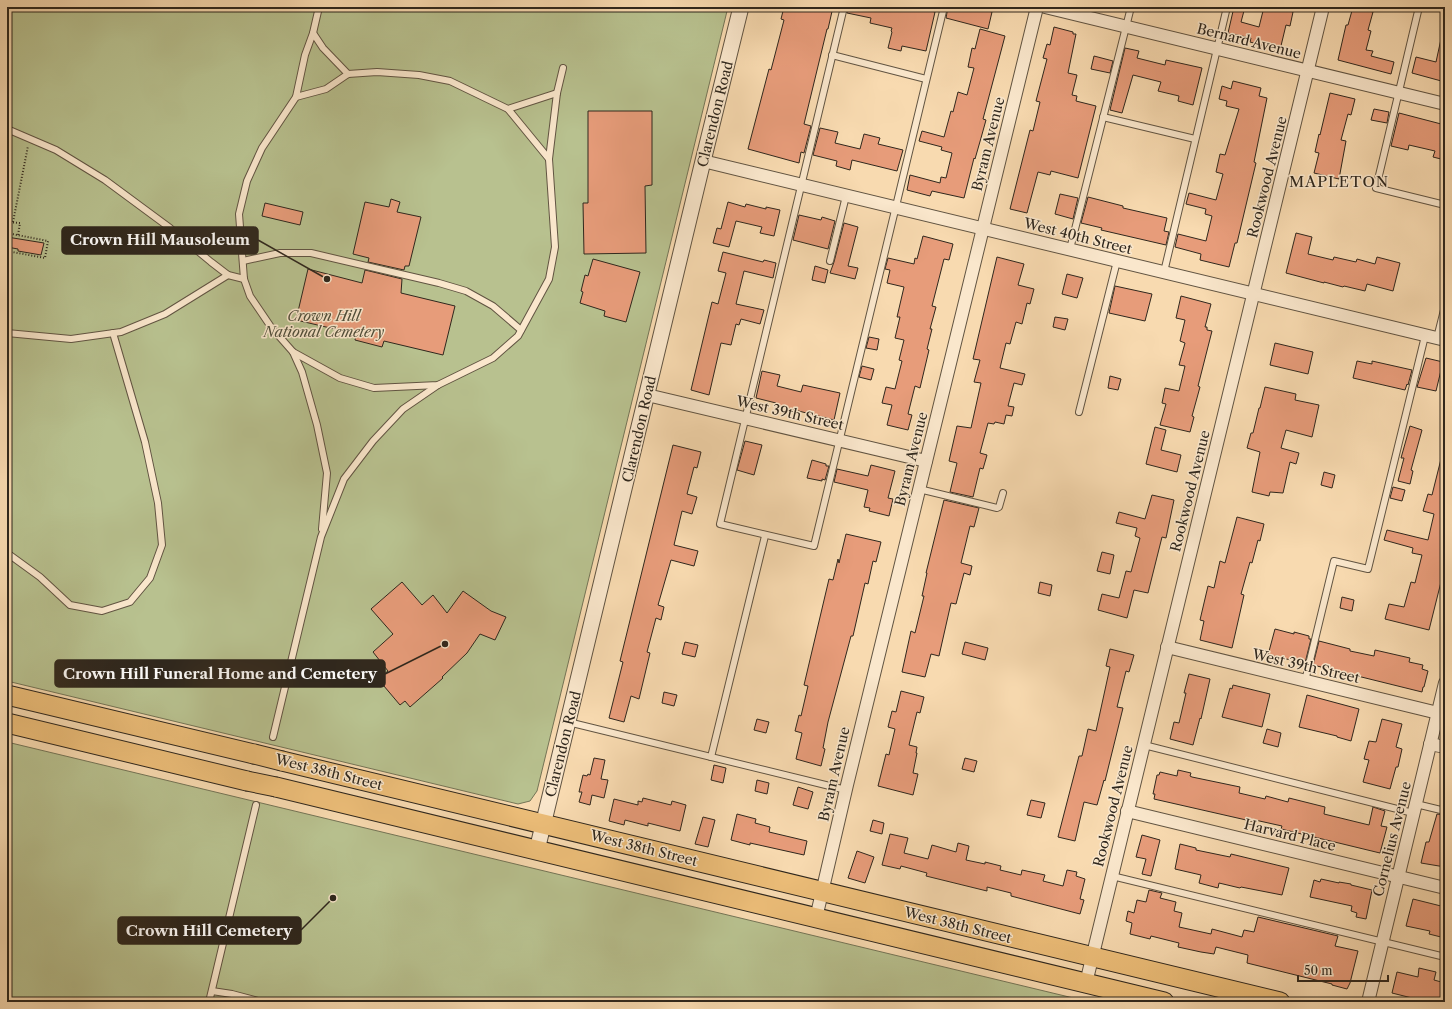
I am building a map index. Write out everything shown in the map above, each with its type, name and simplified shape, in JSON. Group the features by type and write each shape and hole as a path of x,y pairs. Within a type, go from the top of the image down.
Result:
{"main road":[{"name":"West 38th Street","path":"7,695 1280,1002"},
{"name":"West 38th Street","path":"7,723 1164,1002"}],"street":[{"name":"Clarendon Road","path":"537,850 741,7"},
{"name":"Byram Avenue","path":"816,918 1036,7"},
{"name":"Bernard Avenue","path":"1045,7 1445,104"},
{"name":"Rookwood Avenue","path":"1086,983 1323,7"},
{"name":"West 40th Street","path":"703,161 1436,338"},
{"name":"West 39th Street","path":"647,395 926,461"},
{"name":"West 39th Street","path":"1167,647 1438,713"},
{"name":"Cornelius Avenue","path":"1368,1002 1445,683"},
{"path":"1430,744 1445,747"},
{"name":"Harvard Place","path":"1127,811 1445,888"}],"lane":[{"path":"319,7 314,33 305,55 296,97 262,148 248,181 239,214 244,279 250,296 271,327 294,352 340,378 374,388 438,385"},
{"path":"844,7 720,524 765,536 814,546 944,7"},
{"path":"1070,250 1130,7"},
{"path":"1164,272 1227,7"},
{"path":"1419,7 1376,188 1445,205"},
{"path":"314,33 323,48 348,74"},
{"path":"832,55 926,79"},
{"path":"273,737 321,537 344,479 374,441 403,409 438,385 493,358 518,336 549,279 555,247 549,158 557,94 563,68"},
{"path":"296,97 326,89 348,74 376,72 419,75 450,81 508,109 549,158"},
{"path":"508,109 557,94"},
{"path":"1103,117 1195,140"},
{"path":"7,129 56,150 104,180 170,228 228,275 244,279"},
{"path":"830,261 846,196"},
{"path":"243,261 280,253 311,253 439,283 466,291 493,306 521,330"},
{"path":"1079,412 1117,261"},
{"path":"7,333 71,339 122,332 165,314 228,275"},
{"path":"1305,681 1334,561 1368,569 1445,306"},
{"path":"7,553 40,577 70,605 102,611 130,602 150,578 162,545 158,503 145,442 112,333"},
{"path":"294,352 302,372 317,425 327,473 321,537"},
{"path":"919,489 997,508 999,507 1003,493"},
{"path":"711,757 765,536"},
{"path":"568,722 846,790"},
{"path":"1144,745 1414,808 1445,811"},
{"path":"209,1002 256,805"},
{"path":"1112,876 1445,957"},
{"path":"212,991 232,994 262,1002"}],"path":[{"path":"13,222 29,139"},
{"path":"7,222 20,223 18,235"},
{"path":"7,233 48,241 45,258 8,251 7,258"}],"green space":[{"name":"Crown Hill National Cemetery","path":"7,7 728,7 537,791 530,801 518,804 7,681"},
{"path":"7,742 1090,1002 7,1002"}],"building":[{"path":"784,7 833,7 804,124 811,126 804,153 801,152 799,163 748,149 769,69 771,70 784,20 781,19"},
{"path":"848,7 917,7 935,12 926,51 902,46 901,51 888,48 892,28 870,23 871,18 847,13"},
{"path":"948,7 972,7 992,12 988,29 946,18"},
{"path":"1234,7 1245,7 1241,22 1259,27 1264,7 1275,7 1293,12 1290,26 1286,25 1280,50 1250,42 1251,38 1228,33"},
{"path":"1353,7 1373,12 1368,30 1371,31 1366,50 1373,51 1371,56 1394,62 1391,74 1338,60 1346,25 1348,25"},
{"path":"1054,27 1076,34 1068,73 1077,75 1072,95 1077,96 1076,101 1096,106 1078,178 1051,171 1050,175 1038,172 1027,213 1010,209 1030,130 1033,131 1040,102 1036,101 1047,59 1043,58 1047,44 1050,45"},
{"path":"980,29 1005,36 983,119 986,120 975,159 974,158 964,198 932,191 930,196 907,190 910,175 940,183 941,177 946,178 952,153 941,150 942,147 919,141 922,131 944,137 958,92 967,95 974,68 968,67 972,48 975,49"},
{"path":"1441,39 1445,40 1445,82 1412,73 1416,57 1436,62"},
{"path":"1125,48 1139,51 1137,58 1165,65 1166,60 1202,68 1193,105 1178,101 1179,96 1158,91 1161,82 1133,75 1122,113 1110,110"},
{"path":"1094,56 1113,61 1110,73 1091,69"},
{"path":"1233,81 1261,88 1259,96 1267,98 1254,162 1256,163 1237,243 1235,243 1229,267 1200,260 1201,254 1175,247 1178,234 1206,241 1212,216 1205,214 1206,209 1186,204 1189,193 1216,200 1223,174 1216,172 1220,154 1225,155 1239,109 1226,106 1227,101 1219,99 1222,86 1231,89"},
{"path":"1330,93 1355,99 1351,115 1348,114 1341,140 1346,141 1339,179 1314,173 1319,153 1315,152"},
{"path":"1374,109 1389,112 1387,123 1371,120"},
{"path":"588,111 652,111 652,185 645,186 646,253 584,254 583,203 588,203"},
{"path":"1399,113 1445,125 1445,160 1433,157 1435,151 1409,145 1408,150 1391,146"},
{"path":"820,128 838,132 835,143 860,149 864,134 880,138 878,144 903,150 897,171 852,160 850,170 836,166 837,161 813,155"},
{"path":"1060,194 1078,198 1073,219 1055,214"},
{"path":"1088,197 1123,206 1123,208 1167,218 1164,231 1169,232 1166,245 1101,230 1102,228 1081,223"},
{"path":"391,199 400,202 397,212 421,217 409,266 405,266 404,270 368,262 369,258 353,254 365,202 389,207"},
{"path":"728,202 745,207 746,204 766,209 766,207 780,210 774,236 760,233 762,227 736,221 729,247 713,243 717,228 721,229"},
{"path":"265,203 303,212 300,225 262,216"},
{"path":"799,215 821,220 822,217 835,221 828,249 793,240"},
{"path":"844,223 858,227 848,266 858,268 855,279 830,273"},
{"path":"1296,233 1312,237 1308,254 1333,260 1334,257 1356,262 1357,259 1375,264 1377,257 1400,263 1393,291 1367,284 1365,291 1324,283 1286,273"},
{"path":"923,236 953,244 949,260 944,259 932,306 936,307 930,329 932,329 927,349 929,350 920,388 915,386 908,414 912,415 908,430 887,425 892,405 882,403 886,387 895,389 902,361 899,360 904,340 895,338 900,317 897,317 904,287 887,283 890,270 885,269 888,258 914,264 915,258 917,259"},
{"path":"7,237 44,243 41,255 18,251 18,249 7,247"},
{"path":"723,252 763,262 764,260 776,263 773,278 744,271 736,304 764,310 760,324 741,319 739,325 736,324 731,345 721,343 709,395 691,390 712,302 718,304 726,273 718,271"},
{"path":"997,257 1024,264 1018,285 1034,289 1030,304 1027,303 1022,324 1016,322 1010,344 1006,343 1000,368 1025,374 1022,385 1014,383 1008,406 1014,407 1012,416 1006,415 1004,424 995,422 994,424 988,423 980,453 987,455 983,469 980,468 973,497 950,492 957,463 949,461 957,426 971,428 981,383 974,382 980,360 973,359"},
{"path":"593,259 640,272 626,322 604,316 605,311 580,303 585,275 588,276"},
{"path":"815,266 828,270 825,283 812,280"},
{"path":"308,269 362,283 365,270 402,279 401,293 455,306 443,355 384,341 382,347 355,340 356,334 296,320"},
{"path":"1067,274 1083,278 1077,298 1062,294"},
{"path":"1115,286 1152,294 1145,321 1109,313"},
{"path":"1181,296 1211,304 1205,327 1207,327 1207,330 1212,331 1198,386 1200,387 1192,416 1194,417 1190,432 1160,425 1166,404 1162,403 1165,388 1179,391 1185,366 1179,365 1185,343 1180,341 1185,320 1176,318"},
{"path":"1055,317 1068,319 1065,330 1053,327"},
{"path":"869,337 879,339 877,350 866,348"},
{"path":"1275,343 1313,352 1308,374 1270,365"},
{"path":"1426,358 1443,362 1436,391 1417,387"},
{"path":"1357,361 1372,364 1372,361 1412,370 1408,385 1407,384 1405,390 1353,378"},
{"path":"862,366 874,369 871,380 859,377"},
{"path":"762,371 780,375 777,386 801,392 803,385 840,393 834,420 775,405 776,403 756,398"},
{"path":"1110,376 1121,379 1118,390 1108,388"},
{"path":"1265,387 1296,394 1295,400 1319,405 1312,437 1286,430 1281,448 1299,453 1296,464 1290,462 1283,493 1270,492 1269,496 1252,492 1260,452 1247,448 1251,433 1253,433"},
{"path":"1410,426 1422,430 1411,470 1413,471 1410,484 1398,481 1404,458 1401,458"},
{"path":"1155,427 1166,430 1161,450 1181,455 1177,472 1146,464"},
{"path":"745,441 762,445 754,475 737,470"},
{"path":"673,445 701,452 697,468 694,467 687,494 697,497 692,514 682,511 674,545 698,551 694,566 671,560 658,605 664,607 661,620 656,618 647,652 650,653 639,699 631,696 624,722 609,718 623,662 620,661"},
{"path":"1441,459 1445,459 1445,566 1429,630 1385,619 1389,604 1404,607 1411,582 1415,583 1422,555 1412,553 1413,548 1384,540 1387,530 1428,540 1434,514 1423,511 1428,494 1432,495"},
{"path":"812,460 829,466 825,480 822,479 822,481 807,478"},
{"path":"871,465 895,471 888,498 893,499 889,516 869,511 870,508 864,507 868,490 834,482 837,469 868,476"},
{"path":"1324,472 1335,475 1332,488 1321,485"},
{"path":"1393,487 1405,490 1402,501 1390,498"},
{"path":"1152,495 1174,500 1166,538 1162,537 1148,593 1134,590 1127,618 1098,610 1102,594 1119,598 1126,571 1131,572 1140,538 1135,536 1137,528 1116,523 1119,512 1145,519"},
{"path":"944,500 979,508 974,527 970,526 961,563 972,566 970,575 964,573 956,604 951,603 939,656 931,654 925,677 902,672 911,631 915,633 924,596 922,596 926,573"},
{"path":"1237,517 1264,524 1260,541 1258,540 1252,563 1250,562 1241,594 1244,595 1232,648 1200,640 1204,621 1200,620 1208,586 1214,588 1220,561 1225,563"},
{"path":"846,534 881,542 876,562 873,561 868,584 865,583 853,636 851,636 828,722 823,748 825,749 821,766 796,759 802,733 795,731 799,715 801,716 808,686 804,685 829,579 833,580"},
{"path":"1102,552 1114,555 1110,574 1097,571"},
{"path":"402,582 422,605 433,595 447,613 463,591 491,611 506,617 495,640 480,634 467,653 442,677 443,678 410,707 405,701 400,705 378,679 388,671 373,652 393,634 371,609"},
{"path":"1040,582 1052,585 1050,596 1038,593"},
{"path":"1342,597 1354,600 1352,611 1340,608"},
{"path":"1275,629 1309,636 1309,639 1311,639 1305,663 1268,655"},
{"path":"1319,641 1350,649 1350,651 1374,656 1375,650 1410,658 1409,662 1423,665 1422,669 1428,671 1422,692 1313,665"},
{"path":"685,642 698,645 695,657 682,654"},
{"path":"965,642 988,648 985,660 962,654"},
{"path":"1110,649 1134,655 1129,672 1126,671 1117,707 1123,708 1105,781 1104,780 1097,805 1084,802 1075,841 1058,837 1079,756 1082,756 1088,729 1096,731 1110,667 1106,666"},
{"path":"1189,674 1210,679 1201,719 1200,718 1193,745 1170,739 1174,722 1179,723"},
{"path":"1233,685 1270,694 1262,727 1222,717 1230,688 1232,689"},
{"path":"901,691 924,697 920,713 917,712 909,745 917,747 913,773 918,774 913,795 878,786 886,754 889,755 895,729 888,727 892,711 896,712"},
{"path":"664,692 677,695 674,706 662,703"},
{"path":"1307,695 1359,709 1351,741 1299,727"},
{"path":"757,719 769,722 766,733 754,730"},
{"path":"1382,719 1402,724 1396,747 1402,749 1398,767 1396,767 1390,789 1363,782 1369,760 1364,759 1369,741 1376,742"},
{"path":"1267,729 1281,733 1278,747 1263,743"},
{"path":"594,758 605,760 601,779 608,780 604,798 592,795 590,805 579,802 582,792 579,792 583,775 590,775"},
{"path":"965,758 977,761 974,772 962,769"},
{"path":"714,765 726,768 723,783 711,780"},
{"path":"1178,770 1191,773 1190,776 1192,777 1240,787 1239,793 1265,799 1266,796 1288,802 1289,798 1325,807 1324,814 1369,825 1373,807 1385,811 1381,826 1387,827 1380,853 1281,829 1282,826 1255,820 1255,822 1154,799 1155,794 1153,794 1157,775 1159,775 1160,772 1177,776"},
{"path":"757,780 769,783 767,794 755,791"},
{"path":"798,787 813,792 808,809 793,805"},
{"path":"643,798 671,805 672,801 686,805 680,831 648,823 648,826 625,820 624,825 609,821 614,799 638,805 638,801 642,802"},
{"path":"1031,800 1045,803 1041,818 1027,815"},
{"path":"737,814 756,819 755,823 770,827 769,832 807,841 804,855 731,840"},
{"path":"1437,814 1445,815 1445,867 1421,863 1426,842 1429,842"},
{"path":"703,817 715,820 708,847 695,844"},
{"path":"873,820 884,823 882,834 870,831"},
{"path":"890,834 908,838 904,853 928,859 932,845 956,852 958,843 969,846 966,860 985,864 985,862 1001,866 1000,870 1021,875 1022,870 1045,875 1043,881 1063,886 1067,870 1077,872 1076,876 1085,879 1080,899 1084,900 1080,914 1011,896 1011,893 987,887 987,891 926,876 927,873 901,866 900,869 882,865"},
{"path":"1142,835 1160,840 1151,876 1142,874 1146,859 1136,857"},
{"path":"1180,844 1196,848 1196,850 1230,857 1231,854 1289,868 1282,895 1219,883 1218,888 1199,883 1201,875 1175,869"},
{"path":"857,851 874,857 865,883 848,878"},
{"path":"1321,879 1351,884 1372,890 1366,919 1356,917 1357,913 1351,911 1352,906 1310,897 1314,880 1320,882"},
{"path":"1149,890 1162,893 1160,898 1176,902 1174,911 1182,913 1179,927 1211,934 1212,929 1242,937 1244,930 1254,932 1258,917 1338,936 1335,946 1358,951 1350,983 1347,989 1247,963 1248,955 1216,947 1214,954 1201,952 1178,947 1179,943 1151,936 1150,939 1130,934 1132,923 1126,921 1128,911 1134,913 1137,900 1146,902"},
{"path":"1413,899 1445,907 1445,938 1429,934 1430,931 1406,926"},
{"path":"1419,968 1436,972 1434,980 1445,983 1445,1002 1430,999 1428,1002 1392,993 1397,972 1418,977"}],"place":[{"name":"Crown Hill Mausoleum","path":"327,279"},
{"name":"Crown Hill Funeral Home and Cemetery","path":"445,644"},
{"name":"Crown Hill Cemetery","path":"333,898"}],"district":[{"name":"MAPLETON","path":"1339,181"}]}
